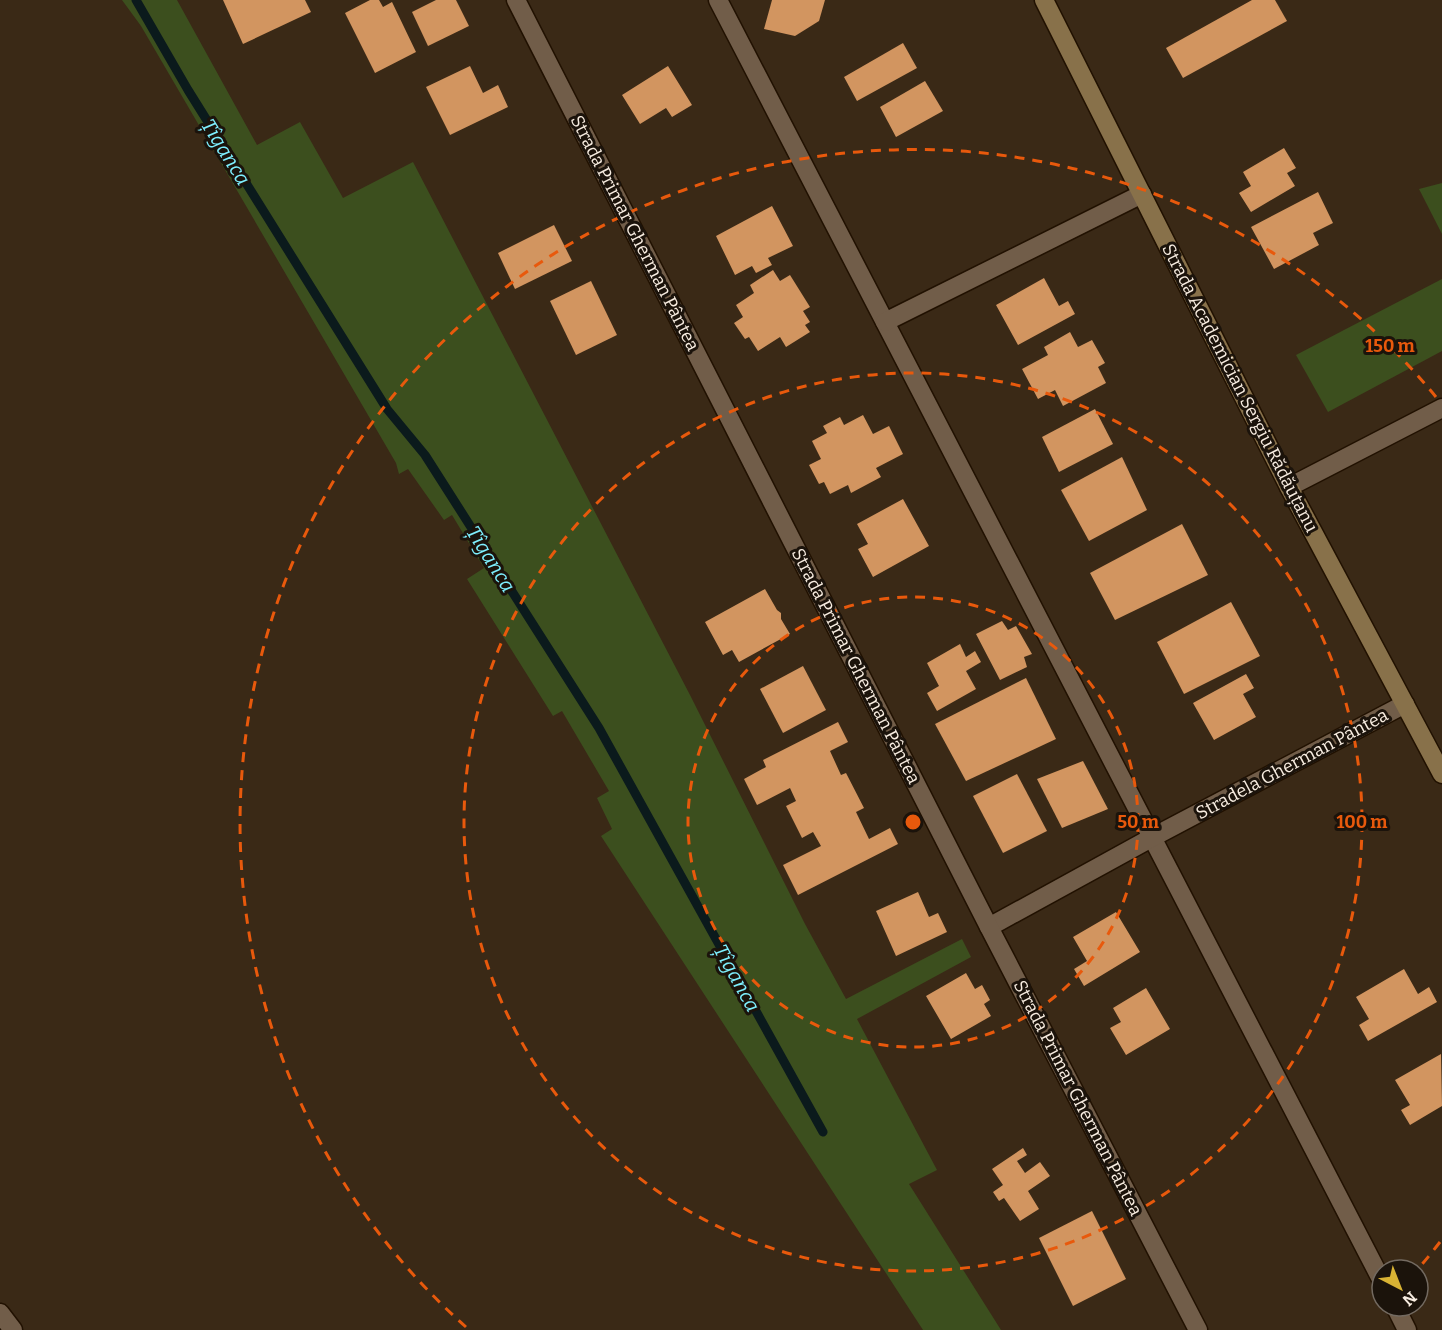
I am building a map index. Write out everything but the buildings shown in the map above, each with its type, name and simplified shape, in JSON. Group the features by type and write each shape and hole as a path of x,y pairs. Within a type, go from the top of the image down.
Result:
{"street":[{"name":"Strada Primar Gherman Pântea","path":"516,0 989,927 1198,1330"},
{"path":"718,0 1370,1258"},
{"name":"Strada Academician Sergiu Rădăuțanu","path":"1044,0 1289,487 1442,774"},
{"path":"885,322 1142,194"},
{"path":"1289,487 1442,408"},
{"name":"Stradela Gherman Pântea","path":"989,927 1153,837 1405,704"},
{"path":"0,1313 13,1330"}],"green space":[{"path":"122,0 177,0 257,145 300,122 343,198 413,162 690,695 805,924 846,999 962,939 971,957 857,1019 937,1170 909,1184 1001,1330 923,1330 601,836 612,829 597,798 609,791 562,711 553,716 467,579 484,568 452,515 444,520 408,469 399,474 396,463 141,26"},
{"path":"1442,183 1442,234 1419,189"},
{"path":"1442,279 1442,351 1328,412 1296,355"}],"waterway":[{"name":"Țîganca","path":"136,0 188,90 387,409 425,455 599,728 823,1132"}]}
